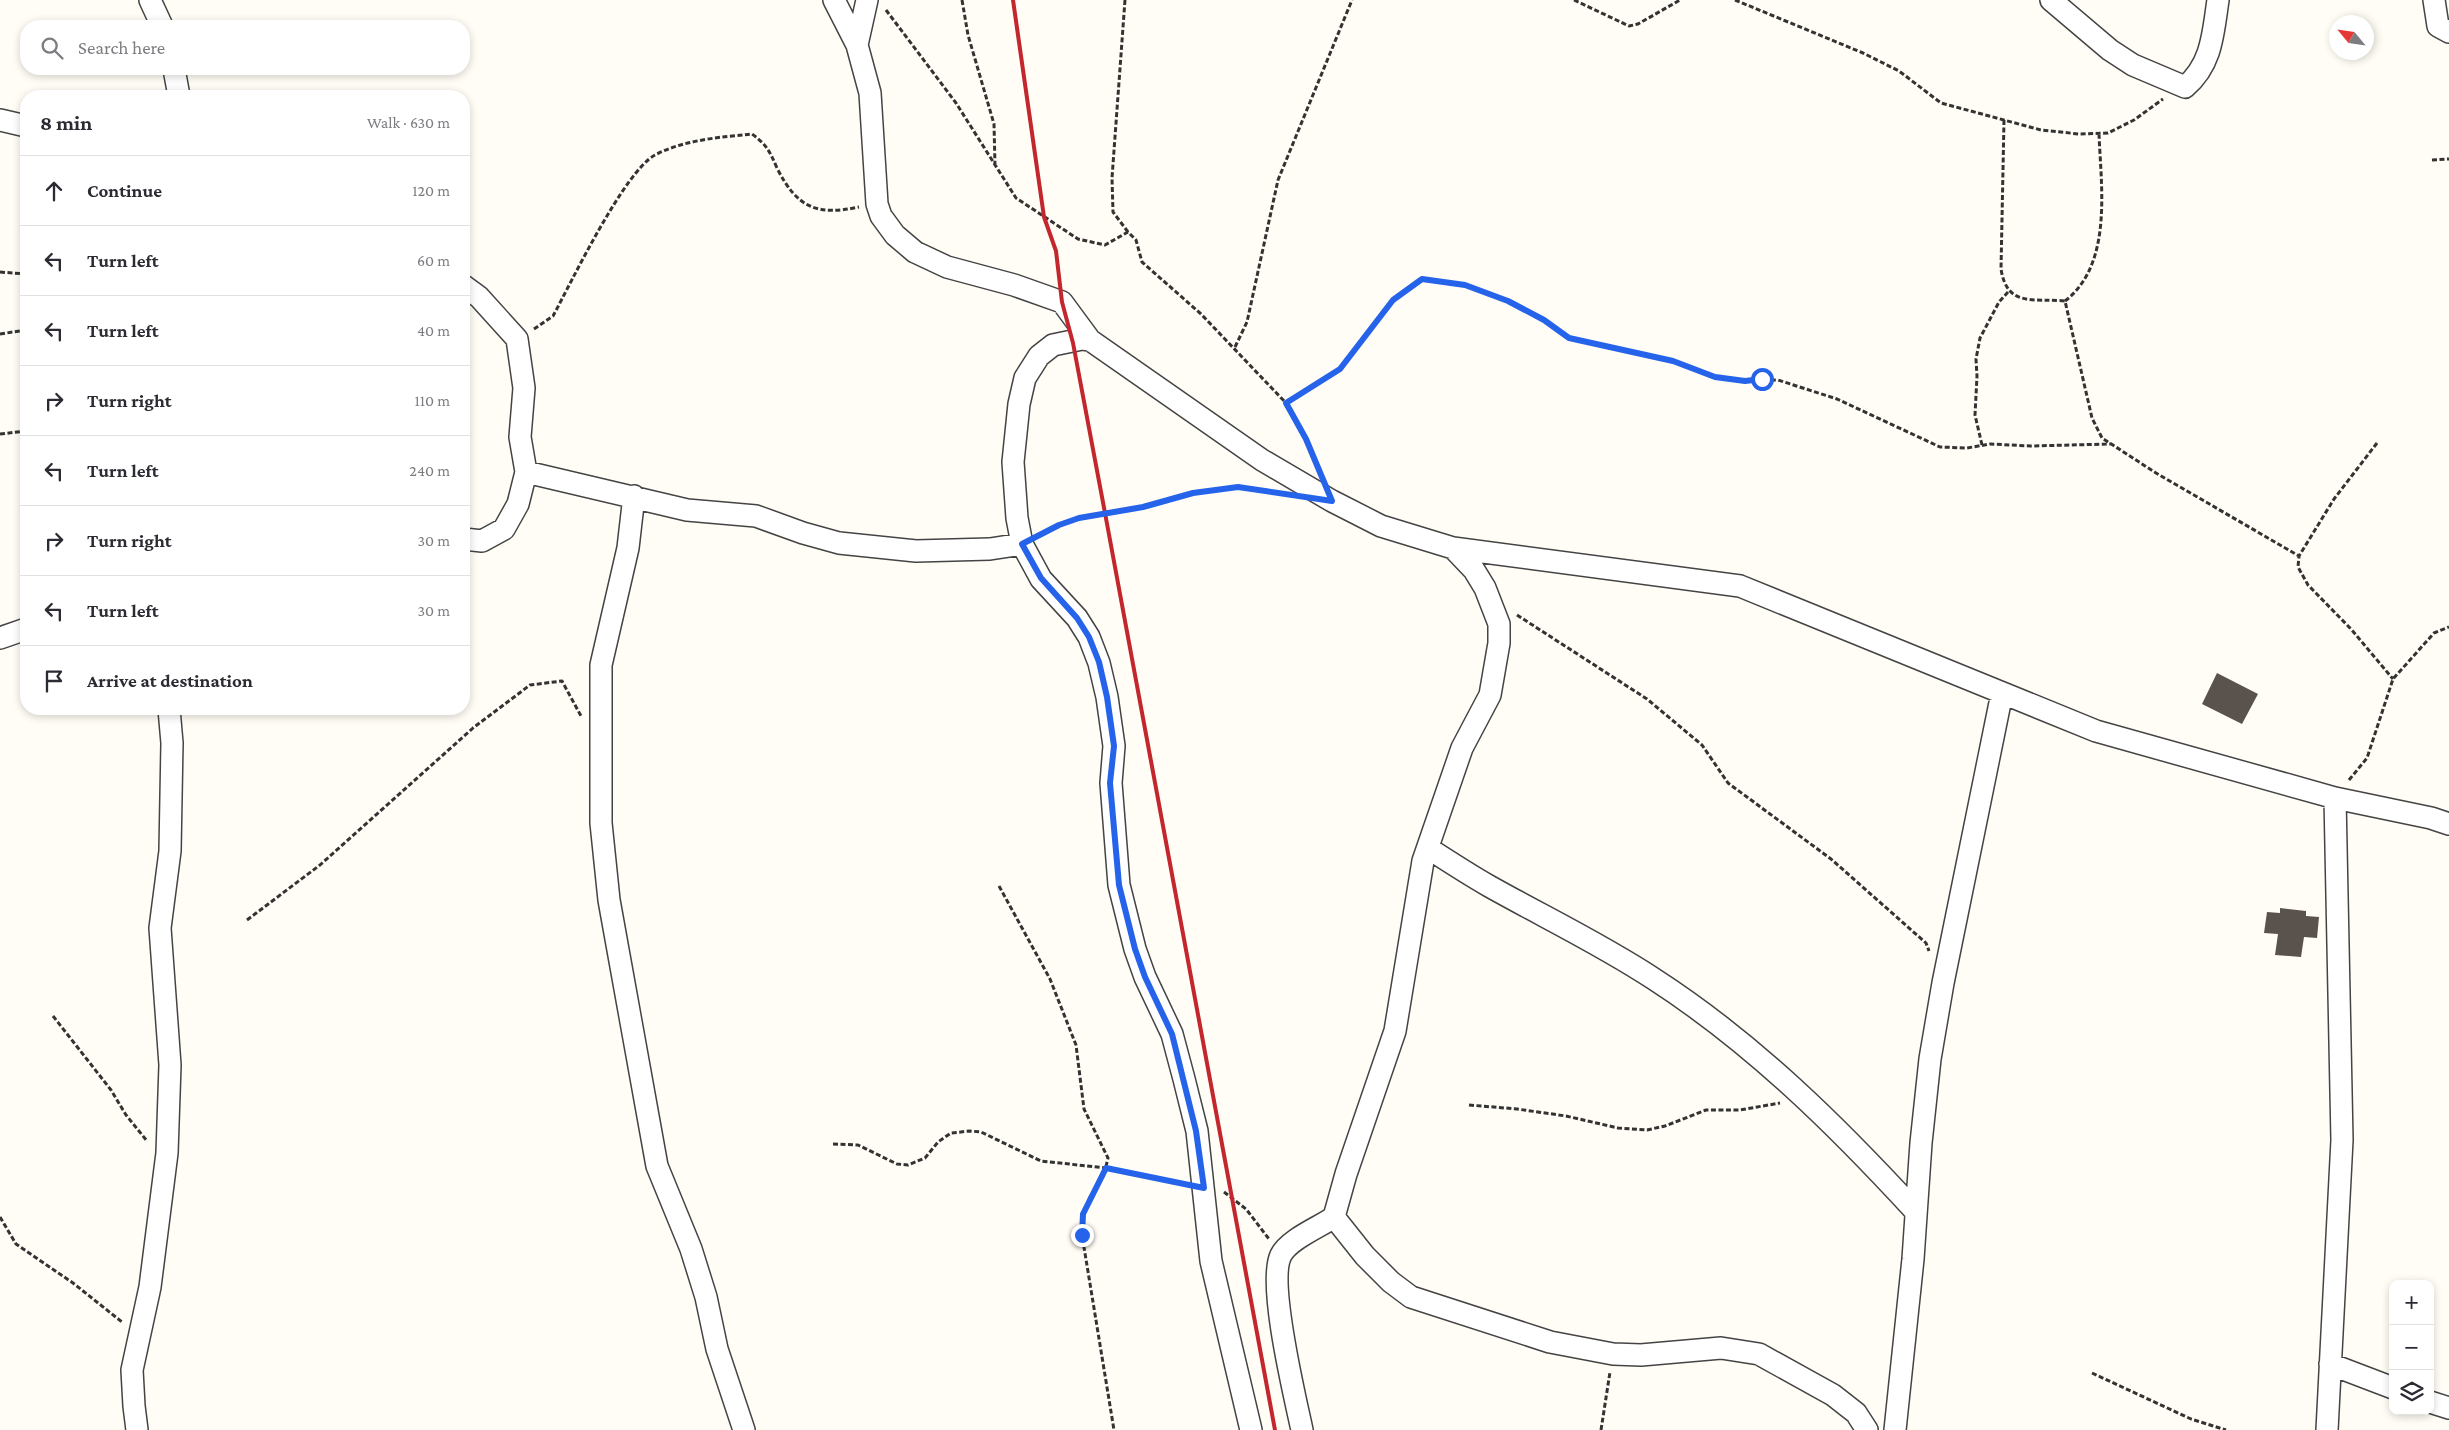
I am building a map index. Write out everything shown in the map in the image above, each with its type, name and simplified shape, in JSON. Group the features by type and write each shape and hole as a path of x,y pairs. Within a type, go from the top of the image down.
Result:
{"street":[{"path":"150,0 159,20"},
{"path":"834,0 857,46 870,93 877,204 881,216 895,235 915,252 947,267 1062,302 1090,340 1262,460 1332,501 1381,526 1453,548 1740,586 2096,731 2335,798 2432,818 2449,824"},
{"path":"2051,0 2110,50 2133,65 2185,88 2198,76 2208,59 2218,0"},
{"path":"2434,0 2438,26 2449,32"},
{"path":"857,46 876,4"},
{"path":"175,75 178,90"},
{"path":"0,120 20,125"},
{"path":"470,290 479,297 517,339 524,388 520,437 526,472 518,504 504,529 482,541 470,540"},
{"path":"1090,340 1082,339 1053,345 1039,356 1025,378 1019,404 1013,462 1022,544 1041,578 1077,618 1089,637 1099,662 1107,697 1114,746 1110,783 1119,885 1135,949 1145,977 1172,1034 1196,1131 1204,1182 1212,1261 1251,1430"},
{"path":"526,472 634,496 686,510 756,516 803,533 839,543 916,551 990,549 1022,544"},
{"path":"634,496 628,548 602,665 601,823 609,900 656,1166 691,1249 706,1297 717,1349 744,1430"},
{"path":"1302,1430 1279,1300 1278,1276 1281,1255 1298,1238 1334,1217 1346,1174 1395,1031 1412,919 1428,848 1462,748 1490,695 1499,643 1499,624 1485,588 1474,570 1453,548"},
{"path":"0,638 20,631"},
{"path":"1895,1430 1924,1115 1943,983 2002,693"},
{"path":"137,1430 132,1370 138,1335 150,1287 166,1154 170,1065 160,928 170,851 172,743 170,715"},
{"path":"2326,1430 2342,1140 2335,798"},
{"path":"1428,848 1489,886 1584,936 1655,979 1730,1032 1806,1099 1916,1212"},
{"path":"1334,1217 1365,1256 1391,1282 1411,1297 1550,1342 1613,1354 1641,1355 1721,1348 1760,1354 1833,1395 1856,1413 1867,1430"},
{"path":"2330,1364 2389,1386"},
{"path":"2434,1403 2449,1408"}],"path":[{"path":"962,0 968,35 994,124 995,166"},
{"path":"1125,0 1112,178 1113,212 1136,240 1142,262 1201,314 1286,403 1306,439 1332,501"},
{"path":"1235,346 1247,322 1278,180 1352,0"},
{"path":"1574,0 1629,26 1638,24 1680,0"},
{"path":"1735,0 1863,53 1899,71 1941,103 2041,130 2079,134 2108,133 2134,120 2163,99 2185,88"},
{"path":"876,4 956,103 1016,198 1078,238 1105,245 1128,232"},
{"path":"2004,120 2000,269 2008,292 2018,298 2065,301 2079,290 2096,252 2100,226 2099,134"},
{"path":"517,339 552,316 620,194 643,164 656,155 682,146 722,137 752,134 765,143 783,181 800,202 818,211 840,212 877,204"},
{"path":"2432,160 2449,159"},
{"path":"0,272 20,274"},
{"path":"1286,403 1340,369 1393,300 1422,279 1465,285 1508,301 1544,320 1569,338 1673,361 1715,377 1745,381 1778,380 1837,399 1940,446 1967,448 1982,445 2111,444"},
{"path":"1982,445 1975,415 1978,376 1976,359 1980,338 1999,302 2008,292"},
{"path":"2065,301 2092,418 2102,438 2156,474 2300,556"},
{"path":"0,334 20,331"},
{"path":"0,434 20,432"},
{"path":"2377,442 2334,499 2300,556 2298,567 2308,585 2351,628 2392,679"},
{"path":"1022,544 1059,525 1079,518 1143,507 1193,493 1238,487 1278,492"},
{"path":"1512,610 1525,622 1647,699 1702,745 1728,783 1831,859 1926,943 1940,982 1943,983"},
{"path":"2335,798 2368,758 2392,679 2434,633 2449,627"},
{"path":"247,920 320,865 473,728 530,685 562,681 583,720"},
{"path":"999,886 1050,979 1076,1044 1084,1110 1108,1158 1106,1168 1083,1214 1082,1235 1114,1430"},
{"path":"53,1016 111,1090 144,1140 166,1154"},
{"path":"1469,1106 1517,1109 1566,1116 1618,1128 1647,1130 1665,1126 1706,1110 1740,1110 1806,1099"},
{"path":"832,1144 858,1145 897,1164 908,1165 925,1158 938,1142 951,1133 970,1130 981,1132 1041,1161 1204,1182 1246,1210 1281,1255"},
{"path":"0,1217 16,1244 73,1283 138,1335"},
{"path":"1601,1430 1613,1354"},
{"path":"2092,1373 2191,1419 2226,1430"}],"building":[{"path":"2217,673 2258,694 2242,724 2202,704"},
{"path":"2280,908 2306,911 2306,916 2319,917 2317,938 2304,937 2301,957 2275,955 2278,934 2264,933 2267,912 2280,913"}],"railway":[{"path":"1013,0 1044,217 1056,251 1062,302 1073,343 1275,1430"}],"route":[{"path":"1082,1235 1083,1214 1106,1168 1165,1178 1204,1188 1203,1176 1196,1131 1172,1034 1145,977 1135,949 1119,885 1110,783 1114,746 1107,697 1099,662 1089,637 1077,618 1041,578 1022,544 1059,525 1079,518 1143,507 1193,493 1238,487 1269,490 1332,501 1306,439 1286,403 1340,369 1393,300 1422,279 1465,285 1508,301 1544,320 1569,338 1673,361 1715,377 1745,381 1762,379"}]}
